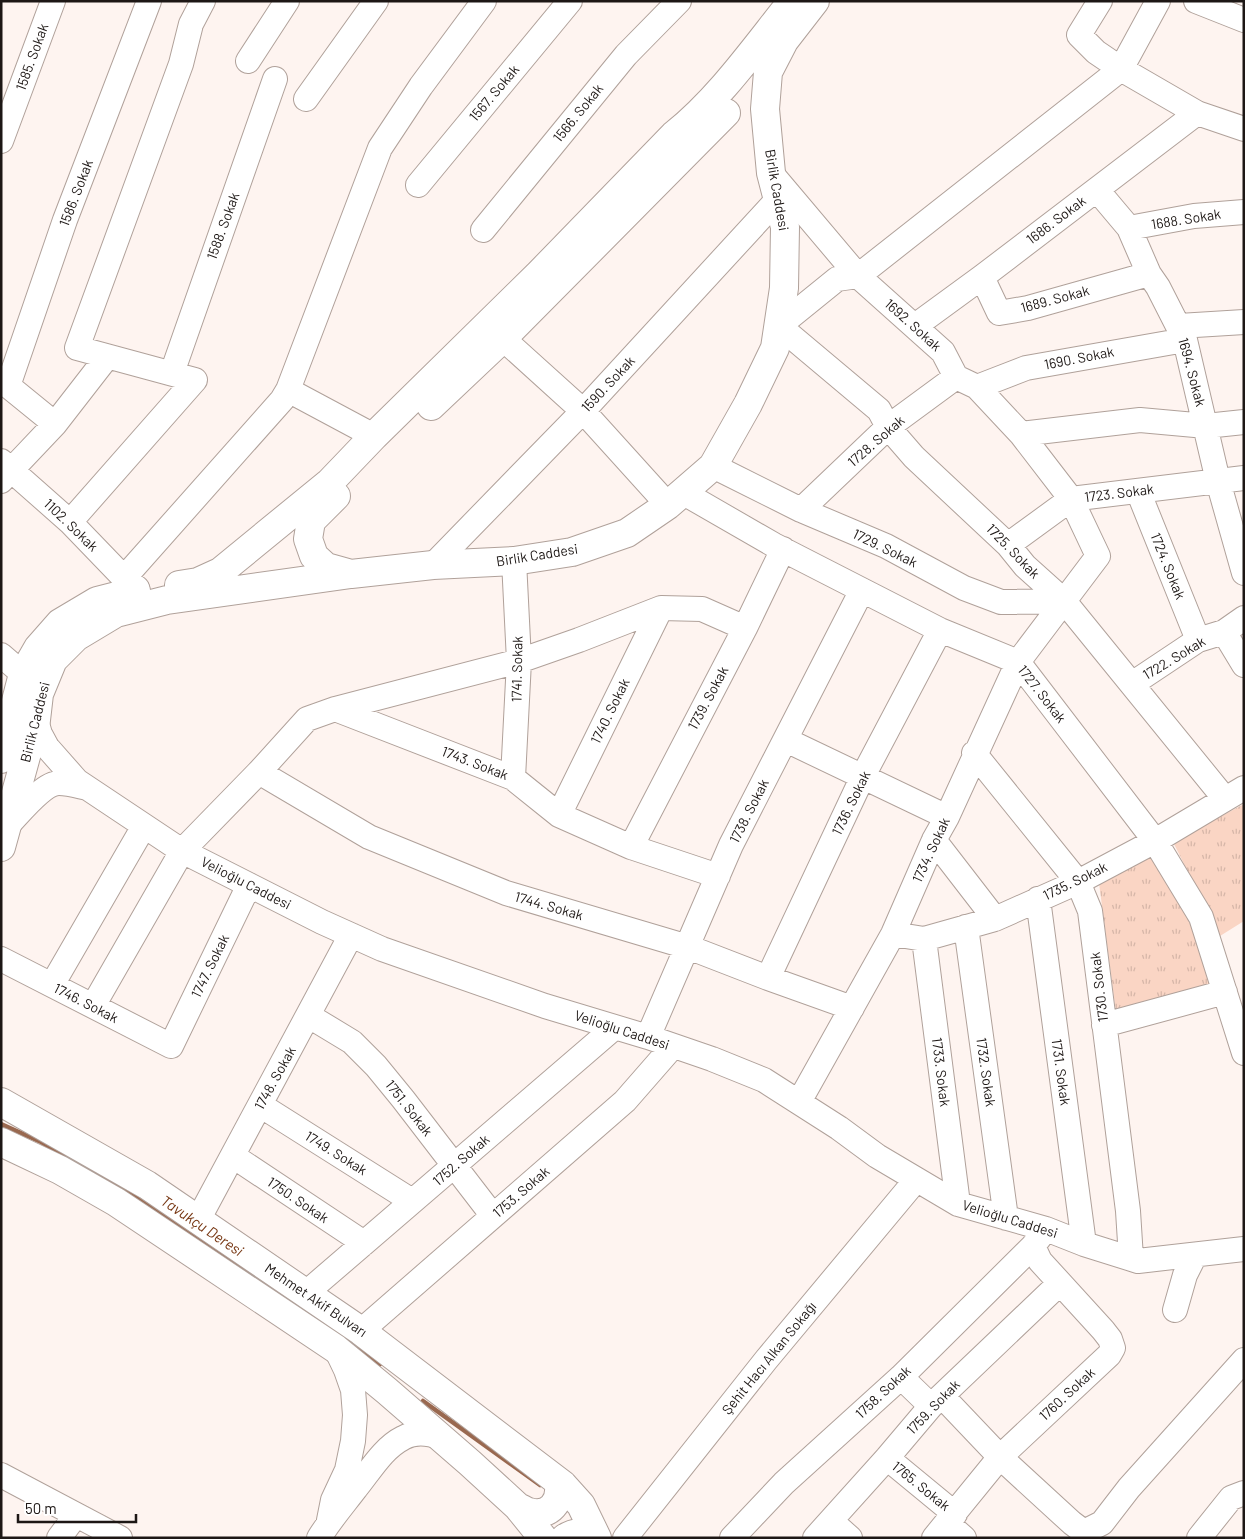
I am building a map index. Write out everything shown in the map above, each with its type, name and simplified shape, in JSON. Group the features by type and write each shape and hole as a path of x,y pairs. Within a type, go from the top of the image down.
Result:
{"main road":[{"name":"Birlik Caddesi","path":"1,759 23,674 38,648 60,623 97,601 132,584 198,582 220,572 251,549 330,482 374,436 495,331 539,274 674,134 694,119 743,63 792,1"},
{"name":"Birlik Caddesi","path":"4,836 36,720 39,694 53,660 76,637 116,614 167,600 352,574 433,565 514,561 572,552 627,532 675,499 713,466 748,404 775,348 784,288 785,227 771,173 765,109 768,72 784,41 815,1"},
{"path":"352,574 326,567 314,556 308,539 311,521 495,331 726,113"},
{"path":"694,119 726,113 741,115 747,118 751,122 771,173"},
{"path":"251,549 274,538 286,541 295,550 298,556 297,568 281,584"},
{"name":"Mehmet Akif Bulvarı","path":"1,1102 147,1186 362,1331 558,1482 580,1505 595,1538"},
{"path":"1,1142 60,1170 116,1202 336,1349 440,1437 518,1507 543,1538"},
{"path":"518,1507 530,1512 540,1513 548,1510 559,1498 558,1482"},
{"path":"565,1538 576,1532 595,1538"}],"street":[{"name":"1585. Sokak","path":"1,142 53,1"},
{"name":"1586. Sokak","path":"4,383 149,1"},
{"path":"70,522 195,380 77,348 181,64 191,24 203,1"},
{"path":"248,61 287,1"},
{"path":"306,99 376,1"},
{"path":"132,584 288,390 380,148 421,86 484,1"},
{"name":"1567. Sokak","path":"418,185 570,1"},
{"name":"1566. Sokak","path":"483,230 626,55 679,1"},
{"path":"1100,1 1079,35 1096,52 1197,114 1244,129"},
{"path":"779,326 837,279 858,276 1121,69 1158,1"},
{"path":"1196,1 1244,20"},
{"name":"1588. Sokak","path":"172,373 276,79"},
{"name":"1686. Sokak","path":"915,326 1197,114"},
{"name":"1692. Sokak","path":"771,173 858,276 943,352 967,382 1021,434 1071,499 1098,556 1064,601"},
{"name":"1694. Sokak","path":"1097,190 1129,228 1149,274 1182,333 1218,481 1244,573"},
{"name":"1590. Sokak","path":"433,565 583,411 778,199"},
{"name":"1688. Sokak","path":"1129,228 1194,216 1244,212"},
{"name":"1689. Sokak","path":"982,277 999,313 1028,308 1149,274"},
{"name":"1690. Sokak","path":"967,382 1182,333 1244,322"},
{"name":"1725. Sokak","path":"779,326 879,410 888,427 914,457 1008,545 1025,566 1064,601 1132,684 1234,793"},
{"name":"1727. Sokak","path":"495,331 583,411 675,499 783,549 940,630 1018,662 1155,841 1201,917 1244,1053"},
{"path":"5,471 55,424 107,357"},
{"name":"1728. Sokak","path":"801,510 888,427 967,382"},
{"path":"4,383 55,424"},
{"path":"288,390 374,436"},
{"path":"1021,434 1140,420 1206,426 1244,422"},
{"name":"1729. Sokak","path":"713,466 801,510 886,546 964,588 1001,602 1064,601"},
{"name":"1102. Sokak","path":"5,471 70,522 132,584"},
{"name":"1723. Sokak","path":"1008,545 1071,499 1244,478"},
{"name":"1724. Sokak","path":"1138,491 1198,640"},
{"name":"1739. Sokak","path":"631,847 745,628 783,549"},
{"name":"1741. Sokak","path":"513,778 519,661 514,561"},
{"name":"1738. Sokak","path":"648,1037 731,845 862,590"},
{"name":"1734. Sokak","path":"799,1102 893,934 934,840 947,817 974,753 1018,662 1064,601"},
{"path":"93,1006 182,851 259,772 307,719 335,708 519,661 661,608 702,609 745,628"},
{"name":"1740. Sokak","path":"559,815 661,608"},
{"name":"1722. Sokak","path":"1132,684 1198,640 1224,632 1244,618"},
{"name":"1736. Sokak","path":"768,978 863,776 940,630"},
{"path":"1224,632 1244,665"},
{"path":"1,655 23,674"},
{"name":"1743. Sokak","path":"335,708 513,778 559,815 631,847 718,876"},
{"name":"Velioğlu Caddesi","path":"36,720 40,734 47,747 78,781 182,851 382,949 536,1003 648,1037 712,1059 764,1080 877,1156 958,1204 1006,1218 1040,1238 1084,1244 1138,1261 1244,1249"},
{"path":"786,740 947,817"},
{"name":"1730. Sokak","path":"974,753 1078,882 1090,911 1128,1211 1131,1258"},
{"name":"1744. Sokak","path":"259,772 369,837 506,893 688,947 852,1008"},
{"path":"4,836 32,800 49,787 58,783 87,788"},
{"name":"1735. Sokak","path":"893,934 924,939 995,919 1078,882 1155,841 1234,793"},
{"path":"52,985 144,826"},
{"path":"934,840 995,919"},
{"name":"1747. Sokak","path":"171,1046 249,885"},
{"name":"1731. Sokak","path":"1038,899 1084,1244"},
{"name":"1732. Sokak","path":"966,926 1006,1218"},
{"name":"1748. Sokak","path":"198,1220 351,935"},
{"name":"1733. Sokak","path":"924,939 958,1204"},
{"name":"1746. Sokak","path":"1,959 171,1046"},
{"path":"1104,1025 1225,992"},
{"name":"1751. Sokak","path":"309,1016 352,1042 376,1066 493,1216"},
{"name":"1752. Sokak","path":"306,1293 615,1027"},
{"name":"1753. Sokak","path":"362,1331 625,1101 673,1046"},
{"name":"1749. Sokak","path":"260,1105 412,1201"},
{"name":"1750. Sokak","path":"233,1156 364,1243"},
{"name":"Şehit Hacı Alkan Sokağı","path":"625,1538 766,1360 916,1180"},
{"name":"1760. Sokak","path":"950,1528 1000,1458 1110,1355 1113,1348 1106,1334 1040,1261 1040,1238"},
{"name":"1758. Sokak","path":"732,1538 784,1483 901,1377 1040,1238"},
{"path":"1175,1310 1185,1275 1195,1255"},
{"name":"1759. Sokak","path":"814,1538 937,1401 1059,1284"},
{"path":"324,1529 333,1500 347,1470 353,1440 355,1416 353,1390 336,1349"},
{"path":"901,1377 937,1401 1000,1458 1065,1530 1084,1532 1102,1523 1129,1488 1244,1360"},
{"path":"324,1529 384,1453 402,1438 419,1433 440,1437"},
{"name":"1765. Sokak","path":"887,1458 950,1528"},
{"path":"1,1476 120,1538"},
{"path":"1199,1538 1231,1498 1244,1493"},
{"path":"59,1538 76,1515"},
{"path":"831,1521 850,1538"}],"green space":[{"path":"1244,804 1244,921 1220,936 1173,842"},
{"path":"1153,854 1182,904 1216,987 1116,1013 1099,883"}],"waterway":[{"name":"Tavukçu Deresi","path":"1,1124 41,1142 121,1187 350,1340 380,1364"},
{"name":"Tavukçu Deresi","path":"423,1401 540,1485"}]}
